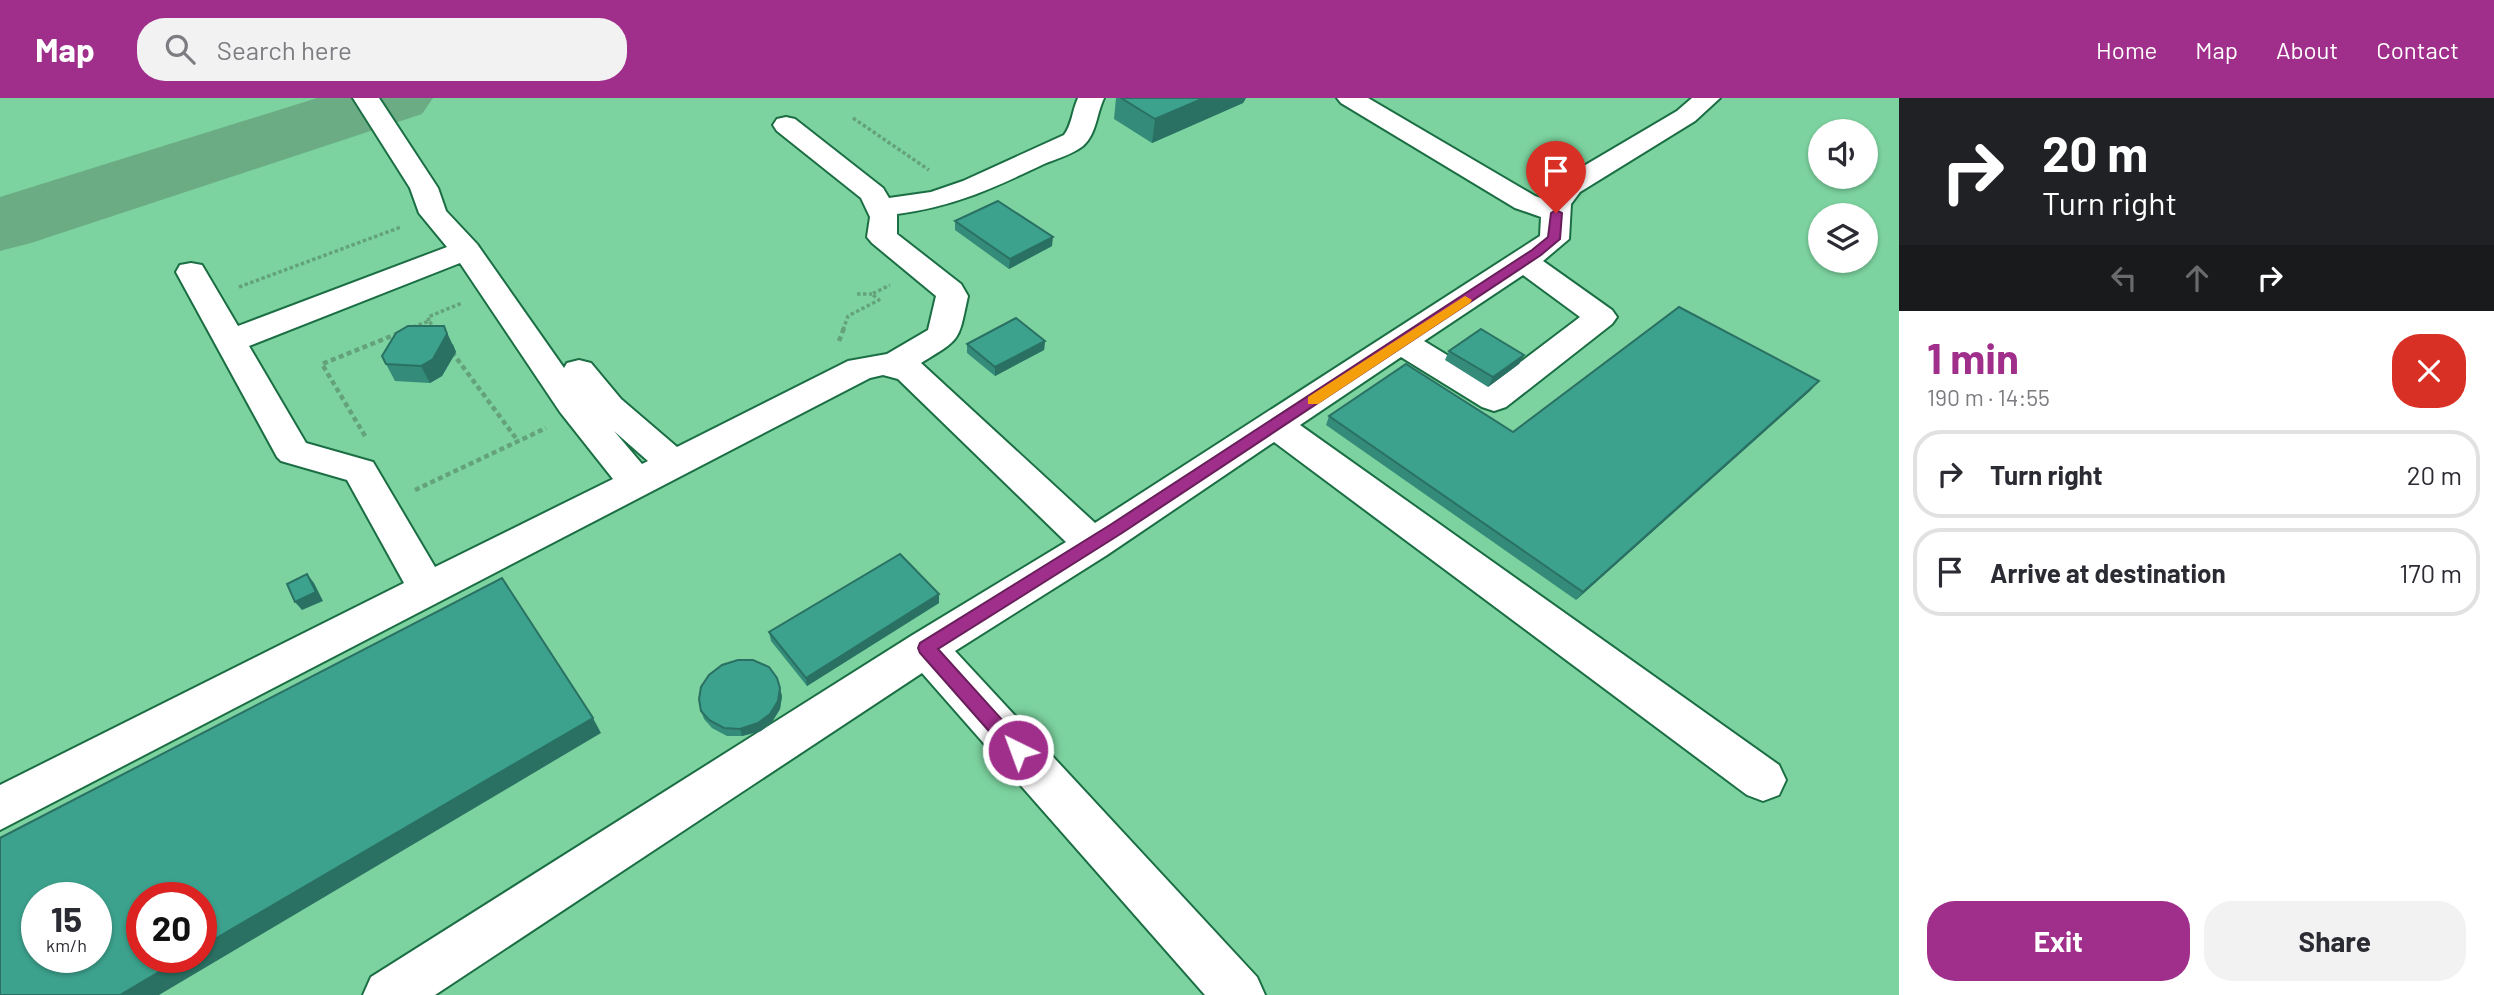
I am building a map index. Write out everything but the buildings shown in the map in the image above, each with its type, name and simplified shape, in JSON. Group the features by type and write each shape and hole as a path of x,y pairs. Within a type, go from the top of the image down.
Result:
{"lane":[{"path":"366,98 424,188 433,213 460,236 609,407 674,464"},
{"path":"882,208 936,200 973,187 1073,141 1083,128 1083,115 1091,98"},
{"path":"419,986 926,648 1093,544 1524,261 1554,239 1558,204 1570,186 1685,116 1707,98"},
{"path":"1363,101 1525,202 1556,213"},
{"path":"786,125 873,194 882,208 882,237 950,291 952,296 943,335 892,366"},
{"path":"230,341 460,236"},
{"path":"460,236 580,413 637,483"},
{"path":"1401,342 1494,399 1601,317 1524,261"},
{"path":"191,272 290,448 360,471 428,590"},
{"path":"0,808 860,369 883,364 910,371 1093,544"},
{"path":"1275,425 1763,780"},
{"path":"926,648 1239,995"}],"path":[{"path":"857,293 872,294"},
{"path":"371,446 322,364 429,321 518,441"},
{"path":"413,491 580,413"}],"shaded area":[{"path":"0,98 1899,98 1899,995 0,995"}],"taxiway":[{"path":"0,225 395,98"}],"slow traffic":[{"path":"1313,401 1465,300"}],"route":[{"path":"1018,750 926,648 1116,529 1537,252 1554,239 1556,213"}]}
